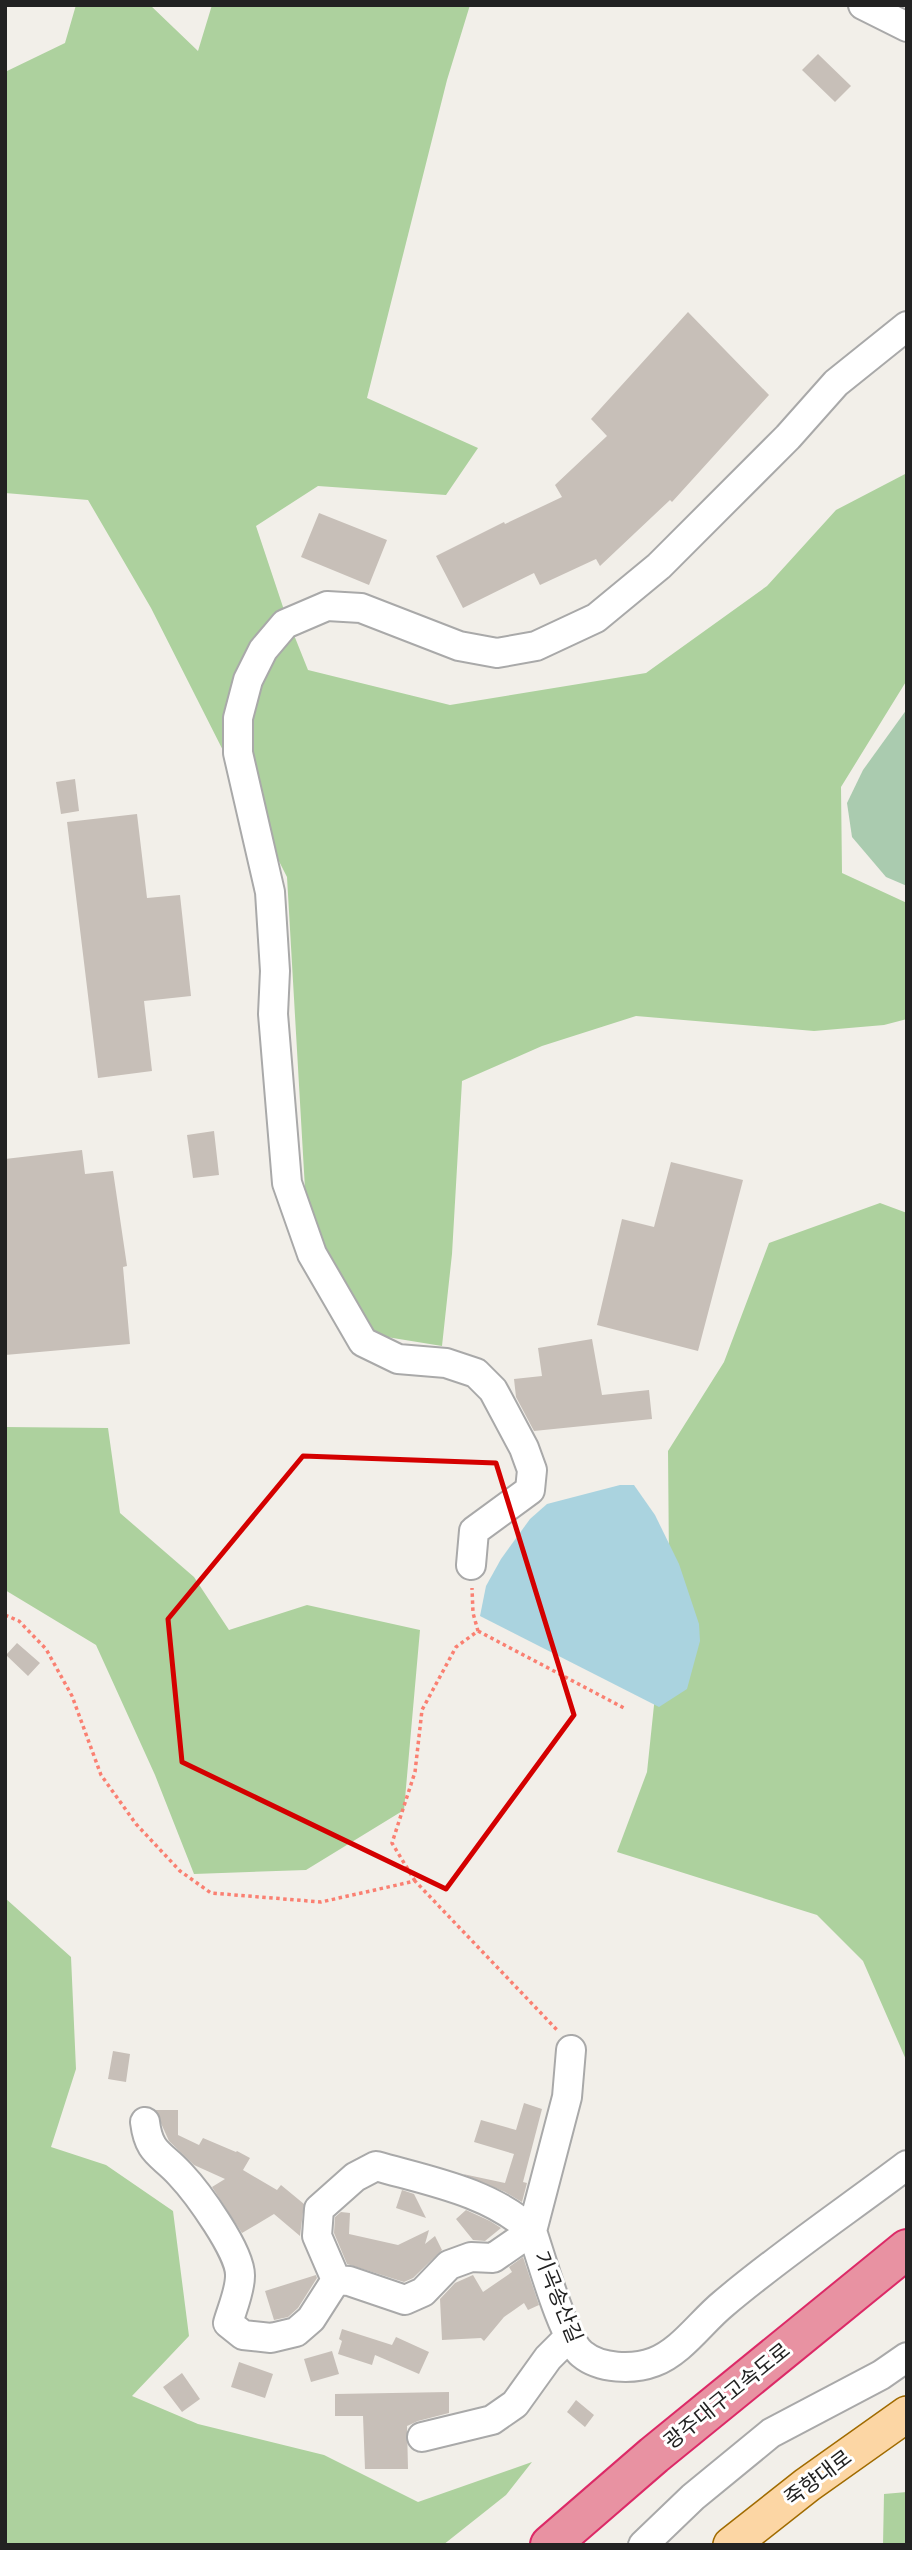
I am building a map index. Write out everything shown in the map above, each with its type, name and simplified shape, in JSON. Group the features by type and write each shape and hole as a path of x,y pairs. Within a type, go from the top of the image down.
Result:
{"highway":[{"name":"광주대구고속도로","path":"550,2545 654,2455 907,2249"},
{"name":"광주대구고속도로","path":"587,2545 674,2467 907,2283"}],"main road":[{"name":"죽향대로","path":"731,2545 807,2485 902,2421"}],"street":[{"path":"863,5 907,27"},
{"path":"471,1565 474,1531 530,1490 532,1471 524,1448 493,1390 476,1373 446,1363 398,1359 363,1342 312,1254 287,1183 273,1014 275,971 270,892 239,753 238,718 248,680 263,650 285,624 327,606 361,608 459,646 497,653 536,646 596,618 659,566 788,437 836,383 907,326"},
{"path":"532,2231 567,2097 571,2050"},
{"path":"145,2122 147,2141 155,2153 180,2173 211,2214 238,2260 240,2277 228,2323 243,2335 271,2339 296,2332 312,2319 336,2280 317,2236 319,2209 355,2177 376,2166 492,2203 518,2217 532,2231"},
{"name":"기곡송산길","path":"336,2280 349,2281 405,2300 424,2292 449,2265 471,2258 493,2258 532,2231 569,2337 581,2354 599,2363 632,2367 656,2362 723,2304 907,2165"},
{"path":"422,2437 492,2420 515,2404 548,2358 569,2337"},
{"path":"643,2545 694,2497 771,2433 881,2375 907,2357"}],"path":[{"path":"471,1565 472,1613 478,1631 624,1708"},
{"path":"5,1615 19,1621 46,1649 72,1696 101,1775 136,1824 180,1871 211,1893 321,1902 415,1881"},
{"path":"478,1631 456,1647 422,1710 415,1772 392,1843 415,1881 554,2025 571,2050"}],"highlighted area":[{"path":"303,1456 496,1463 574,1715 446,1889 182,1762 168,1619"}],"green space":[{"path":"76,5 150,5 198,51 212,5 470,5 447,80 367,398 478,448 446,495 318,486 256,526 284,610 308,670 450,705 646,673 767,586 836,510 907,473 907,680 841,787 842,873 907,903 907,1019 884,1025 814,1031 636,1016 542,1046 462,1081 452,1254 442,1346 356,1332 305,1189 287,877 151,608 88,500 5,493 5,72 65,43"},
{"path":"907,709 907,886 886,877 852,837 847,803 863,770"},
{"path":"880,1203 907,1213 907,2062 863,1961 817,1915 617,1852 647,1772 669,1562 668,1451 724,1362 769,1243"},
{"path":"5,1427 108,1428 120,1513 194,1577 229,1630 307,1605 420,1630 404,1810 306,1870 194,1874 155,1775 96,1645 5,1590"},
{"path":"5,1898 71,1957 76,2069 51,2147 106,2165 173,2211 189,2336 132,2396 198,2424 324,2455 418,2502 532,2462 506,2495 443,2545 5,2545"},
{"path":"907,2492 907,2545 883,2545 884,2494"}],"water":[{"path":"620,1485 634,1485 655,1515 679,1564 699,1624 700,1641 687,1689 659,1707 480,1616 486,1586 501,1559 530,1519 547,1504"}],"building":[{"path":"818,54 851,86 835,102 802,70"},
{"path":"688,312 769,395 672,502 670,500 600,566 596,559 540,585 534,573 463,608 436,556 562,497 555,485 607,436 591,419"},
{"path":"319,513 387,540 369,585 301,557"},
{"path":"75,779 79,811 61,814 56,782"},
{"path":"137,814 147,898 180,895 191,996 144,1001 152,1071 98,1078 67,822"},
{"path":"214,1131 219,1175 193,1178 187,1135"},
{"path":"82,1150 85,1174 113,1171 127,1266 123,1267 130,1344 5,1355 5,1159"},
{"path":"671,1162 743,1180 698,1351 597,1325 622,1219 654,1227"},
{"path":"592,1339 602,1395 649,1390 652,1419 534,1431 516,1397 514,1379 542,1376 538,1348"},
{"path":"17,1643 40,1663 28,1676 6,1655"},
{"path":"113,2051 130,2054 126,2082 108,2079"},
{"path":"524,2103 542,2109 523,2182 527,2183 522,2202 463,2174 505,2183 514,2154 474,2142 481,2120 516,2130"},
{"path":"155,2110 178,2110 178,2135 199,2145 203,2138 250,2158 243,2170 277,2190 281,2185 304,2204 300,2236 274,2214 242,2233 212,2187 225,2179 194,2165 169,2141"},
{"path":"402,2190 414,2194 426,2218 396,2208"},
{"path":"466,2210 501,2228 485,2241 473,2240 456,2219"},
{"path":"341,2212 350,2213 349,2234 398,2245 429,2230 425,2244 435,2236 442,2250 413,2278 404,2282 347,2264 334,2233 335,2217"},
{"path":"523,2257 539,2305 528,2310 524,2303 504,2317 484,2341 481,2338 442,2340 440,2299 455,2283 473,2275 483,2292 512,2272 509,2267"},
{"path":"316,2275 317,2278 298,2308 288,2317 274,2320 265,2291"},
{"path":"342,2329 392,2345 396,2337 429,2352 419,2374 375,2355 372,2365 338,2354"},
{"path":"332,2351 339,2374 311,2382 304,2359"},
{"path":"239,2362 273,2374 265,2398 231,2387"},
{"path":"182,2373 200,2399 182,2412 163,2387"},
{"path":"449,2392 449,2413 407,2426 408,2469 365,2469 363,2416 335,2416 335,2394"},
{"path":"576,2400 594,2415 585,2427 567,2412"}]}
